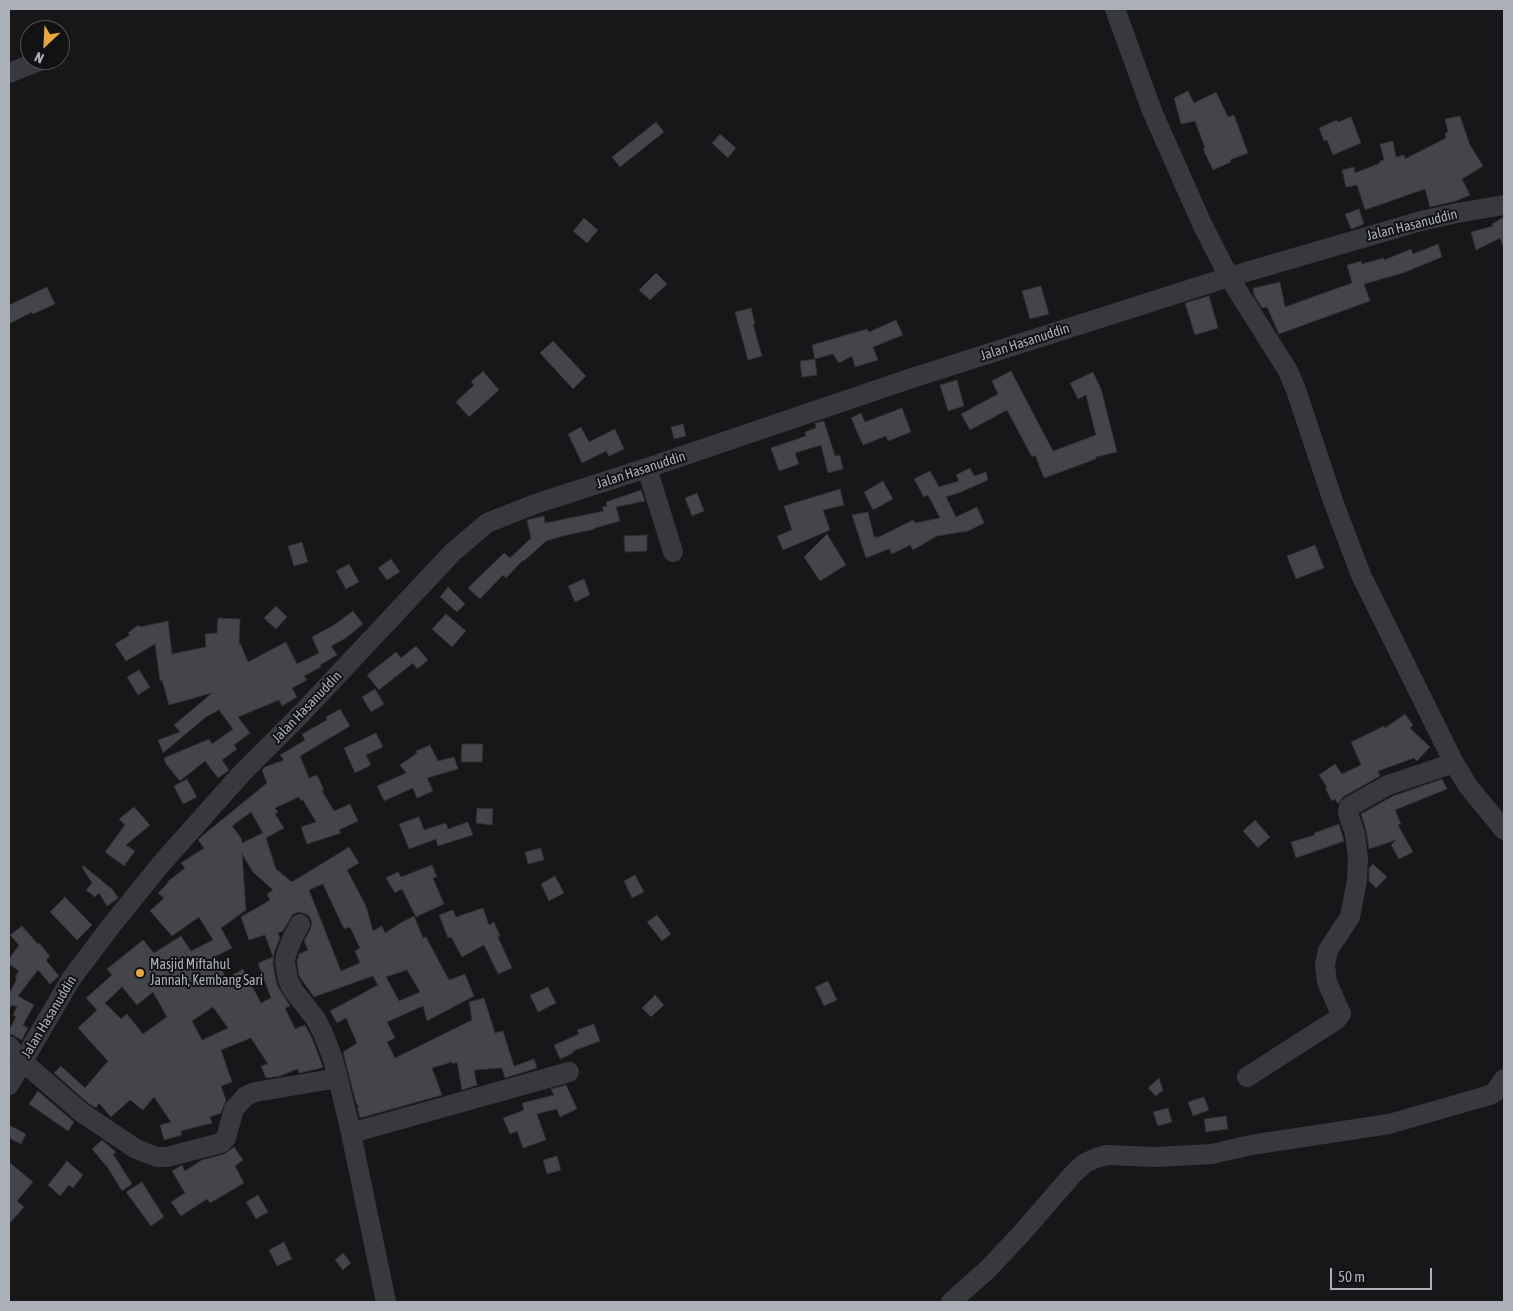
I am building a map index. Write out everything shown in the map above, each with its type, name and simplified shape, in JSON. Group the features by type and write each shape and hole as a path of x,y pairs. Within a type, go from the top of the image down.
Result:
{"street":[{"path":"1115,9 1152,111 1202,224 1230,277 1288,371 1361,575 1454,763 1468,786 1504,830"},
{"name":"Jalan Hasanuddin","path":"9,1085 15,1054 57,1001 87,956 195,824 468,537 487,523 534,504 647,468 912,378 1230,277 1420,221 1504,205"},
{"path":"647,468 674,552"},
{"path":"1247,1077 1336,1020 1341,1014 1327,982 1325,965 1328,950 1350,917 1357,880 1358,858 1348,807 1388,785 1454,763"},
{"path":"300,924 286,955 287,974 293,990 315,1018 333,1059 351,1133 386,1302"},
{"path":"15,1054 81,1112 136,1149 157,1157 167,1157 221,1143 226,1138 234,1109 246,1096 255,1092 338,1078"},
{"path":"351,1133 569,1072"},
{"path":"951,1302 1007,1249 1085,1163 1096,1158 1107,1155 1155,1157 1212,1154 1252,1145 1390,1124 1490,1095 1495,1092 1504,1079"}],"building":[{"path":"1188,91 1194,103 1216,92 1228,117 1234,115 1248,153 1230,160 1231,162 1213,170 1203,149 1205,148 1195,121 1181,124 1174,98"},
{"path":"1460,116 1470,145 1483,166 1462,179 1470,195 1456,201 1430,207 1425,189 1365,210 1357,185 1346,187 1342,170 1354,167 1355,173 1380,163 1380,161 1384,160 1380,144 1393,141 1396,157 1404,155 1405,159 1446,138 1445,133 1448,132 1445,119"},
{"path":"1351,117 1361,143 1333,155 1327,140 1324,141 1319,128 1337,120 1338,122"},
{"path":"656,122 664,132 620,167 612,157"},
{"path":"720,134 736,148 728,158 712,143"},
{"path":"1359,209 1364,224 1351,229 1345,214"},
{"path":"1504,217 1504,248 1500,238 1476,250 1471,232 1493,226 1492,224"},
{"path":"584,218 598,230 587,243 573,231"},
{"path":"1438,244 1442,257 1403,273 1364,284 1370,301 1279,334 1267,307 1262,308 1254,295 1253,288 1280,282 1285,307 1352,283 1347,265 1361,261 1362,264 1384,258 1384,260 1411,249 1413,254"},
{"path":"656,273 667,284 650,300 639,290"},
{"path":"1041,286 1049,314 1030,319 1022,291"},
{"path":"47,287 55,304 33,314 32,312 9,324 9,305"},
{"path":"1209,296 1218,328 1195,335 1185,303"},
{"path":"751,308 755,324 753,324 762,356 748,360 735,312"},
{"path":"896,320 903,335 873,347 878,360 855,367 852,356 839,363 833,354 815,359 812,345 867,329 869,332"},
{"path":"553,341 586,376 573,389 540,353"},
{"path":"815,359 817,375 802,377 800,361"},
{"path":"483,371 499,390 469,417 456,402 474,385 471,382"},
{"path":"1011,371 1053,451 1096,435 1086,395 1078,399 1070,383 1093,372 1101,389 1117,452 1096,457 1096,459 1044,478 1035,455 1032,457 1007,410 970,430 961,414 998,394 992,381"},
{"path":"957,380 964,406 948,411 940,385"},
{"path":"902,408 911,432 888,441 886,436 863,445 851,418 861,413 865,422"},
{"path":"824,421 835,456 840,455 843,469 828,473 821,445 795,453 799,464 779,471 771,448 806,436 805,432 816,428 815,423"},
{"path":"683,424 686,436 674,439 671,427"},
{"path":"581,427 589,442 615,429 624,449 609,456 606,451 582,463 568,434"},
{"path":"970,468 974,476 986,472 988,480 946,497 956,517 977,507 984,523 968,531 937,536 913,550 910,545 892,554 889,549 866,558 852,515 868,512 874,537 876,536 877,538 913,520 915,523 940,518 928,495 924,497 914,479 930,471 939,487 959,481 956,475"},
{"path":"883,481 893,499 873,510 864,492"},
{"path":"840,489 844,505 823,510 830,530 783,550 777,536 792,530 784,506"},
{"path":"641,490 645,501 616,507 620,521 546,541 523,560 506,578 503,575 480,599 468,588 504,553 510,558 531,538 527,520 544,516 545,523 604,511 602,507 607,506 606,502"},
{"path":"697,493 704,511 692,516 685,498"},
{"path":"827,534 846,565 820,581 804,557"},
{"path":"647,535 647,551 625,552 624,536"},
{"path":"302,542 308,562 294,566 288,546"},
{"path":"1315,545 1324,568 1296,579 1287,556"},
{"path":"391,559 400,572 387,580 378,568"},
{"path":"349,564 359,582 346,589 336,571"},
{"path":"584,579 590,595 575,602 568,586"},
{"path":"448,587 465,604 457,612 440,597"},
{"path":"276,606 287,617 276,629 264,618"},
{"path":"353,611 363,624 346,638 331,646 337,655 320,665 321,667 304,676 307,680 292,688 297,697 282,706 279,700 238,717 250,733 234,745 237,749 222,760 228,771 218,778 205,761 180,781 166,764 164,758 209,739 212,744 233,729 219,710 206,717 163,753 158,740 180,732 174,725 212,693 169,705 162,680 160,681 155,644 126,661 115,644 130,635 128,633 138,625 140,627 168,621 172,654 206,647 205,634 217,633 218,618 240,619 239,644 248,662 286,642 297,664 319,653 312,637 334,625"},
{"path":"446,614 466,631 452,647 432,629"},
{"path":"416,646 428,660 417,669 413,663 379,690 367,675 396,652 401,658"},
{"path":"139,670 150,687 138,695 127,677"},
{"path":"375,689 384,704 371,712 362,697"},
{"path":"340,709 350,726 300,756 309,778 317,775 324,790 322,791 334,811 350,804 358,821 339,830 341,833 307,844 301,827 316,822 303,800 301,801 299,797 275,808 278,812 275,814 284,828 266,838 276,869 292,882 349,847 359,863 347,870 366,906 373,931 382,926 385,933 414,916 423,938 426,937 449,980 465,974 474,996 427,1021 423,1006 387,1022 395,1038 387,1042 395,1058 472,1020 469,1002 484,998 495,1033 503,1031 514,1066 534,1059 537,1068 505,1078 502,1068 474,1070 477,1085 462,1090 457,1062 453,1064 452,1062 432,1068 442,1095 360,1118 357,1107 359,1107 356,1103 343,1052 357,1043 346,1018 337,1023 330,1011 378,985 373,976 314,997 299,976 297,962 299,954 308,950 304,941 312,923 310,917 299,912 293,914 283,931 278,933 280,938 274,953 273,964 277,985 290,1006 285,1008 295,1029 305,1025 323,1067 299,1073 297,1069 280,1076 266,1078 261,1066 268,1064 251,1038 221,1050 232,1082 221,1086 226,1100 221,1113 210,1117 212,1123 181,1131 182,1135 164,1140 160,1125 171,1122 154,1097 143,1110 130,1100 111,1117 99,1103 96,1108 88,1103 54,1073 61,1066 85,1088 108,1061 78,1028 97,1010 86,998 112,975 107,969 143,940 154,953 181,936 191,951 213,940 199,917 172,936 150,911 164,898 158,893 167,882 185,868 181,863 204,848 198,840 267,783 262,770 284,760 280,755 305,740 302,734 327,720 326,717","holes":["251,812 263,833 242,843 241,838 232,826","242,854 253,872 273,890 267,894 270,900 241,917 249,940 265,935 273,957 258,963 271,998 261,1003 243,969 226,979 216,956 232,948 221,928 246,910","323,884 344,929 350,927 360,948 355,951 360,963 341,971 309,890","407,970 420,992 399,1001 386,977","122,987 137,1005 153,992 167,1017 143,1034 127,1014 121,1019 105,1003","213,1007 228,1028 202,1040 192,1021"]},
{"path":"1405,714 1413,725 1410,728 1430,747 1417,761 1414,758 1378,771 1380,776 1343,797 1338,804 1335,799 1332,801 1325,788 1327,787 1319,775 1335,764 1342,774 1361,765 1351,742 1384,726 1385,728"},
{"path":"376,733 383,747 366,755 371,765 355,773 344,748"},
{"path":"462,744 483,744 482,762 461,762"},
{"path":"430,745 438,761 454,757 458,769 427,778 433,791 417,798 413,788 384,801 377,786 406,773 400,765 417,753 416,751"},
{"path":"187,779 197,797 183,804 174,786"},
{"path":"1442,779 1447,789 1395,810 1401,824 1398,825 1413,852 1399,859 1391,845 1396,840 1369,849 1361,814 1393,796"},
{"path":"134,807 150,825 126,845 135,851 124,866 105,852 125,825 119,819"},
{"path":"477,808 493,809 492,825 476,823"},
{"path":"419,817 424,830 446,823 448,829 468,822 473,835 438,846 436,839 409,849 399,824"},
{"path":"1255,820 1270,837 1258,848 1243,831"},
{"path":"1339,824 1344,841 1296,858 1291,842 1315,835 1314,833"},
{"path":"541,848 544,860 528,864 525,852"},
{"path":"1373,864 1387,877 1376,888 1369,881 1369,868"},
{"path":"432,865 437,877 433,878 444,904 416,917 402,889 395,893 386,878 398,872 401,877"},
{"path":"84,866 113,890 118,898 107,906 99,893 95,897 86,890 92,883 82,867"},
{"path":"635,875 644,892 632,898 624,881"},
{"path":"555,876 564,893 549,901 541,884"},
{"path":"65,897 92,925 77,940 50,912"},
{"path":"483,908 489,925 494,922 500,936 498,937 512,968 498,974 484,945 462,957 451,937 448,938 439,915 453,910 456,917"},
{"path":"657,915 671,934 662,941 647,922"},
{"path":"22,926 50,956 46,960 59,976 50,984 38,970 18,996 34,1005 23,1025 28,1028 22,1040 9,1034 9,1030 16,1017 13,1015 17,1007 12,1005 9,1008 9,990 11,991 19,971 9,964 9,959 19,945 10,935"},
{"path":"828,981 837,1000 824,1006 815,987"},
{"path":"548,987 556,1003 538,1012 530,995"},
{"path":"655,995 664,1005 651,1017 642,1008"},
{"path":"594,1024 600,1041 573,1051 573,1053 560,1059 554,1045 579,1034 577,1030"},
{"path":"1159,1078 1163,1090 1156,1096 1148,1088"},
{"path":"566,1085 577,1109 560,1117 557,1109 537,1114 546,1140 523,1148 517,1131 510,1134 503,1118 524,1110 522,1103 554,1095 551,1089"},
{"path":"38,1091 74,1122 68,1131 29,1104"},
{"path":"1204,1097 1209,1110 1193,1116 1188,1102"},
{"path":"1168,1108 1172,1122 1158,1126 1153,1112"},
{"path":"1226,1116 1228,1129 1206,1132 1204,1119"},
{"path":"9,1125 26,1134 21,1144 9,1138"},
{"path":"102,1140 116,1152 113,1154 132,1184 122,1191 108,1168 92,1149"},
{"path":"234,1147 243,1160 235,1166 244,1183 210,1203 207,1199 181,1216 171,1202 185,1193 172,1171 182,1165 185,1171 202,1160 224,1154"},
{"path":"557,1156 561,1170 547,1174 543,1160"},
{"path":"67,1161 83,1175 73,1188 69,1185 60,1196 48,1185"},
{"path":"9,1162 33,1182 17,1201 24,1207 9,1224"},
{"path":"142,1182 164,1217 151,1226 126,1192"},
{"path":"258,1195 268,1212 256,1219 246,1202"},
{"path":"284,1242 292,1259 277,1266 269,1250"},
{"path":"343,1253 351,1263 343,1270 335,1260"}],"place":[{"name":"Masjid Miftahul Jannah, Kembang Sari","path":"140,973"}]}
